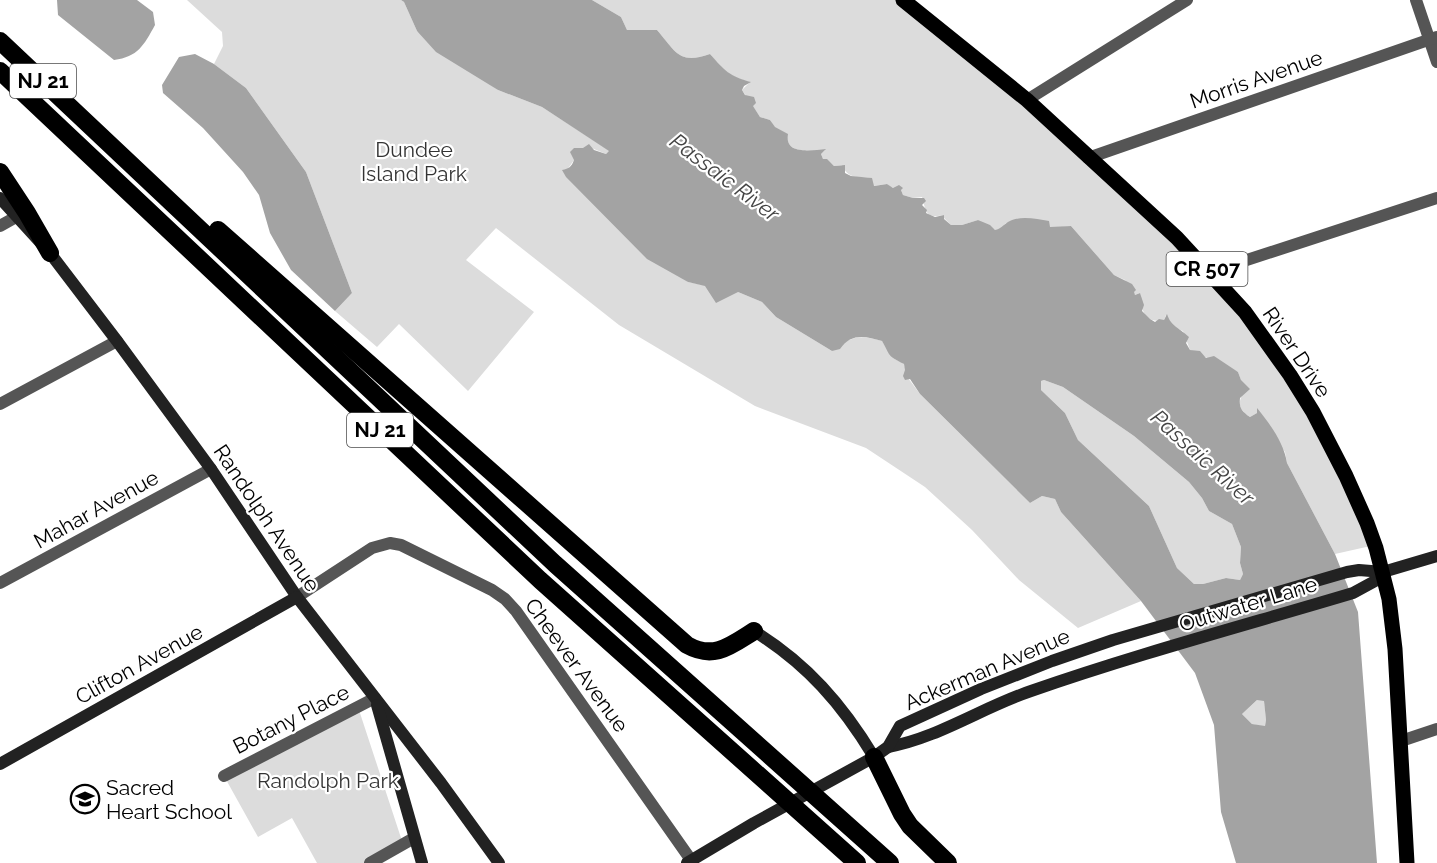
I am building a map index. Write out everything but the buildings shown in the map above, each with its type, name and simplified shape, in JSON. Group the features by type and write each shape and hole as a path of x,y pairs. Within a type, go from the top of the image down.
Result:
{"highway":[{"name":"NJ 21","path":"0,40 555,564 890,863"},
{"name":"NJ 21","path":"0,71 483,527 857,863"},
{"path":"87,122 197,212 687,645 698,651 722,650 754,631"},
{"path":"0,172 50,253"},
{"path":"881,752 902,814 910,826 948,863"}],"main road":[{"name":"River Drive","path":"903,0 1027,100 1177,238 1245,312 1313,412 1360,508 1383,572 1393,632 1407,863"}],"street":[{"path":"1027,100 1186,0"},
{"path":"1416,0 1433,38 1437,62"},
{"name":"Morris Avenue","path":"1088,158 1433,38"},
{"name":"Randolph Avenue","path":"0,198 50,253 117,341 211,469 297,597 441,783 499,863"},
{"path":"1210,272 1437,198"},
{"path":"0,226 16,217"},
{"path":"0,404 117,341"},
{"name":"Mahar Avenue","path":"0,583 211,469"},
{"name":"Cheever Avenue","path":"297,597 372,548 390,543 402,545 492,590 516,611 690,862"},
{"name":"Outwater Lane","path":"1113,640 1347,572 1359,570 1383,572 1437,556"},
{"name":"Outwater Lane","path":"1118,663 1353,593 1374,581 1383,572"},
{"name":"Clifton Avenue","path":"0,764 297,597"},
{"path":"754,631 788,654 821,684 850,720 881,752"},
{"name":"Ackerman Avenue","path":"881,752 900,726 981,689 1113,640"},
{"name":"Ackerman Avenue","path":"690,862 754,823 881,752 912,742 1018,696 1118,663"},
{"path":"375,698 422,863"},
{"name":"Botany Place","path":"224,776 375,698"},
{"path":"1401,741 1437,729"},
{"path":"370,863 414,838"}],"green space":[{"name":"Dundee Island Park","path":"187,0 401,0 417,31 498,90 542,107 610,151 606,154 589,147 574,160 567,170 563,170 688,282 738,292 762,302 776,317 832,351 855,338 882,341 893,358 904,364 908,378 920,394 1030,503 1042,496 1055,499 1061,512 1141,601 1078,628 1019,580 972,530 925,487 866,448 755,406 619,325 496,228 466,260 534,312 468,391 399,324 377,347 335,311 352,293 306,172 246,88 214,64 223,46 222,32"},
{"path":"592,0 902,0 1027,100 1210,272 1305,400 1375,545 1335,554 1287,463 1285,452 1257,413 1250,417 1241,408 1240,402 1245,391 1238,372 1190,350 1183,331 1172,325 1166,315 1164,320 1157,321 1148,318 1143,310 1140,293 1135,295 1125,280 1114,275 1071,226 1053,228 1006,223 1000,230 995,230 978,220 962,225 951,225 944,215 933,216 927,213 922,197 913,198 903,195 901,190 887,184 873,186 871,178 850,175 842,165 834,166 823,159 821,154 825,150 794,148 787,141 787,134 774,127 770,120 760,117 742,90 750,82 727,72 710,54 691,58 679,54 657,30 627,30 621,17"},
{"path":"1041,381 1063,387 1134,436 1189,482 1209,511 1232,524 1241,547 1240,563 1243,574 1240,580 1226,578 1194,584 1177,568 1149,506 1078,440 1065,413 1041,390"},
{"path":"1257,700 1264,700 1265,727 1252,724 1242,714"},
{"name":"Randolph Park","path":"358,707 403,844 370,863 317,863 292,818 258,837 224,776"}],"water":[{"path":"57,0 137,0 153,12 155,25 135,53 114,60 58,15"},
{"name":"Passaic River","path":"401,0 592,0 621,17 627,30 657,30 679,54 691,58 710,54 728,72 751,82 742,90 745,95 754,97 756,103 753,106 760,117 770,120 775,127 788,134 790,146 801,150 826,149 821,154 823,159 827,159 834,166 845,165 845,173 851,176 872,178 874,186 887,184 893,188 899,185 903,188 901,190 903,195 924,198 926,201 922,205 927,210 926,213 935,217 944,215 944,219 951,225 962,225 978,220 995,230 1008,222 1023,218 1049,221 1050,227 1071,226 1114,275 1132,284 1136,290 1135,295 1140,293 1144,305 1142,311 1150,319 1155,322 1159,319 1164,320 1167,314 1173,325 1189,337 1186,343 1190,350 1200,351 1206,358 1214,356 1238,372 1241,380 1250,389 1240,398 1241,409 1250,417 1257,413 1257,408 1276,434 1287,463 1335,554 1358,612 1377,863 1236,863 1221,812 1214,725 1195,673 1141,601 1061,512 1055,499 1042,496 1030,503 920,394 910,379 905,380 904,364 892,357 882,341 864,337 854,338 840,349 832,351 776,317 762,302 738,292 716,303 705,286 688,282 647,259 566,177 562,170 572,164 574,160 570,152 574,148 583,148 589,144 594,150 606,154 609,151 542,107 498,90 436,52 417,31","holes":["1041,381 1063,387 1134,436 1189,482 1209,511 1232,524 1241,547 1240,563 1243,574 1240,580 1226,578 1194,584 1177,568 1149,506 1078,440 1065,413 1041,390","1257,700 1264,701 1265,726 1252,724 1242,714"]},
{"path":"195,54 214,64 246,88 306,172 352,293 335,311 291,270 270,233 259,195 243,172 203,128 163,93 162,85 179,57"}],"place":[{"name":"Sacred Heart School","path":"85,799"}]}
